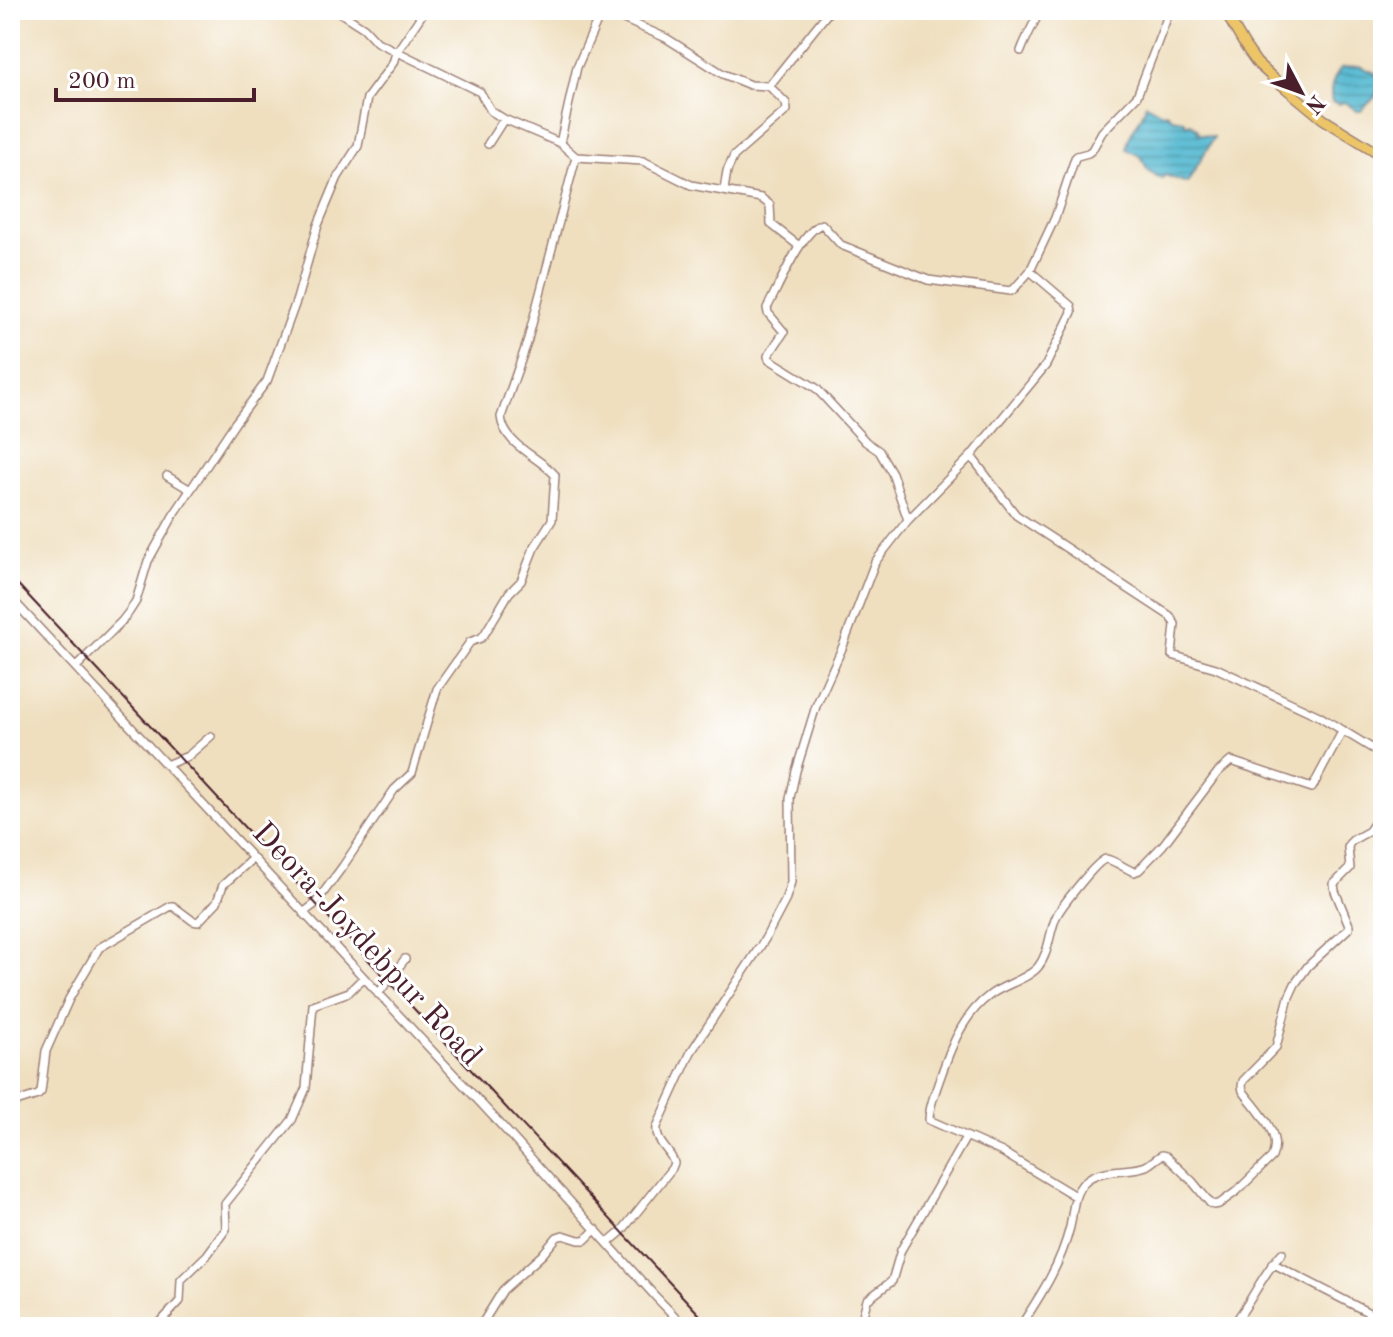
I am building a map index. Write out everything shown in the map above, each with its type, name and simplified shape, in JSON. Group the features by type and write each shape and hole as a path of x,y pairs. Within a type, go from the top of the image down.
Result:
{"main road":[{"path":"1224,10 1257,63 1271,76 1323,119 1383,156"}],"street":[{"path":"336,10 364,28 377,42 480,92 491,111 560,143 576,157 643,161 691,185 766,201 770,205 770,222 799,246"},
{"path":"76,667 122,621 136,601 148,561 189,489 267,381 297,299 318,225 338,177 358,146 367,98 393,63 396,53 425,10"},
{"path":"560,143 577,67 603,10 666,38 723,74 750,85 769,86 786,103 787,110 734,156 727,171 724,190"},
{"path":"769,86 830,10"},
{"path":"1021,51 1040,10"},
{"path":"908,520 892,473 879,451 866,442 816,388 769,359 784,332 767,308 799,246 815,227 822,224 841,245 928,280 1011,291 1030,271 1055,218 1075,158 1092,150 1102,132 1137,96 1170,10"},
{"path":"488,144 504,119"},
{"path":"303,913 315,904 394,790 412,773 437,689 470,642 484,635 509,593 521,581 534,548 552,520 555,475 510,438 502,426 501,417 527,343 576,157"},
{"path":"608,1243 621,1232 672,1168 673,1157 658,1139 657,1127 691,1052 765,939 785,901 791,882 790,798 812,719 875,562 908,520 971,456 1046,365 1072,312 1071,306 1030,271"},
{"path":"971,456 1016,515 1170,616 1175,624 1172,655 1216,668 1319,716 1383,755"},
{"path":"167,476 189,489"},
{"name":"Deora-Joydebpur Road","path":"10,597 685,1327"},
{"path":"1075,1196 1002,1152 929,1120 929,1110 949,1052 964,1023 990,994 1040,965 1057,915 1102,860 1131,871 1139,870 1163,845 1218,772 1231,761 1312,788 1343,730"},
{"path":"166,765 188,756 211,736"},
{"path":"1020,1327 1055,1270 1070,1225 1075,1196 1090,1177 1145,1167 1162,1155 1170,1158 1214,1205 1237,1191 1272,1157 1275,1145 1270,1129 1243,1091 1243,1081 1276,1047 1295,984 1308,966 1349,928 1334,884 1350,868 1349,844 1369,831 1383,810"},
{"path":"10,1104 40,1093 46,1051 69,999 101,945 171,906 198,922 218,899 223,885 253,858"},
{"path":"378,994 405,959"},
{"path":"156,1327 180,1301 181,1280 207,1255 226,1229 225,1204 292,1120 306,1088 313,1005 349,992 363,978"},
{"path":"860,1327 867,1300 892,1281 901,1250 966,1137"},
{"path":"480,1327 503,1290 557,1237 563,1235 585,1240 596,1229"},
{"path":"1231,1327 1272,1263 1282,1253"},
{"path":"1272,1263 1383,1320"}],"water":[{"path":"1359,66 1380,78 1376,96 1361,111 1357,111 1345,102 1332,102 1331,93 1341,68"},
{"path":"1146,104 1172,118 1183,120 1186,125 1190,123 1199,134 1214,137 1187,183 1165,175 1161,179 1148,170 1141,157 1127,149"}],"railway":[{"path":"10,576 711,1327"}]}
